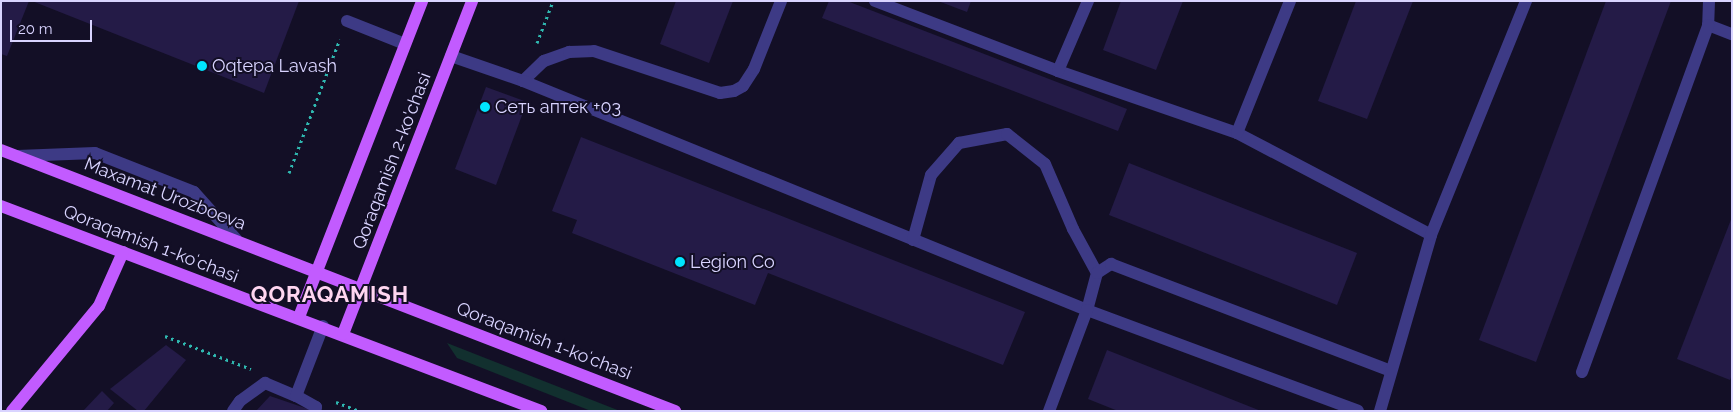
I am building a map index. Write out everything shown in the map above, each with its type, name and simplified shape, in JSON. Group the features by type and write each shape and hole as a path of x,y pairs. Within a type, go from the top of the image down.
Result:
{"main road":[{"name":"Qoraqamish 2-ko'chasi","path":"298,318 422,1"},
{"name":"Qoraqamish 2-ko'chasi","path":"343,334 472,1"},
{"name":"Maxamat Urozboeva","path":"1,150 317,270"},
{"name":"Qoraqamish 1-koʻchasi","path":"1,206 323,326 541,411"},
{"path":"12,411 99,306 123,252"},
{"name":"Qoraqamish 1-koʻchasi","path":"317,270 675,411"}],"lane":[{"path":"523,81 544,61 569,52 594,51 720,93 734,91 743,86 754,69 781,1"},
{"path":"875,1 1058,71 1237,133 1431,235"},
{"path":"1058,71 1088,1"},
{"path":"1237,133 1290,1"},
{"path":"1380,411 1390,370 1431,235 1526,1"},
{"path":"1582,372 1708,25 1709,1"},
{"path":"347,21 405,44"},
{"path":"1708,25 1732,34"},
{"path":"451,56 523,81 1087,310 1358,411"},
{"path":"913,240 931,175 959,143 1007,134 1045,164 1073,229 1097,273 1087,310 1049,411"},
{"path":"17,156 95,153 194,192 236,240"},
{"path":"1097,273 1112,264 1390,370"},
{"path":"296,396 323,326"},
{"path":"234,411 240,401 265,383 316,407 314,411"}],"path":[{"path":"289,173 347,21"}],"green space":[{"path":"447,343 620,411 591,411 457,358"}],"building":[{"path":"1,1 29,1 7,56 1,54"},
{"path":"32,1 299,1 264,93"},
{"path":"676,1 733,1 709,63 660,44"},
{"path":"829,1 847,1 1127,109 1118,131 822,18"},
{"path":"938,1 971,1 967,12"},
{"path":"1121,1 1183,1 1156,70 1103,50"},
{"path":"1356,1 1413,1 1367,119 1318,101"},
{"path":"1606,1 1671,1 1536,362 1479,340"},
{"path":"486,87 527,102 496,185 455,169"},
{"path":"581,137 1025,312 1003,365 768,273 755,305 572,233 577,220 552,211"},
{"path":"1129,163 1357,253 1337,305 1109,215"},
{"path":"1732,217 1732,375 1730,380 1677,359"},
{"path":"166,345 186,360 144,411 138,411 110,389"},
{"path":"1107,350 1261,411 1118,411 1088,399"},
{"path":"102,391 114,403 107,411 83,411"},
{"path":"270,396 311,410 311,411 256,411"}],"place":[{"name":"Oqtepa Lavash","path":"202,66"},
{"name":"Сеть аптек +03","path":"485,107"},
{"name":"Legion Co","path":"680,262"}],"district":[{"name":"QORAQAMISH","path":"330,295"}]}
